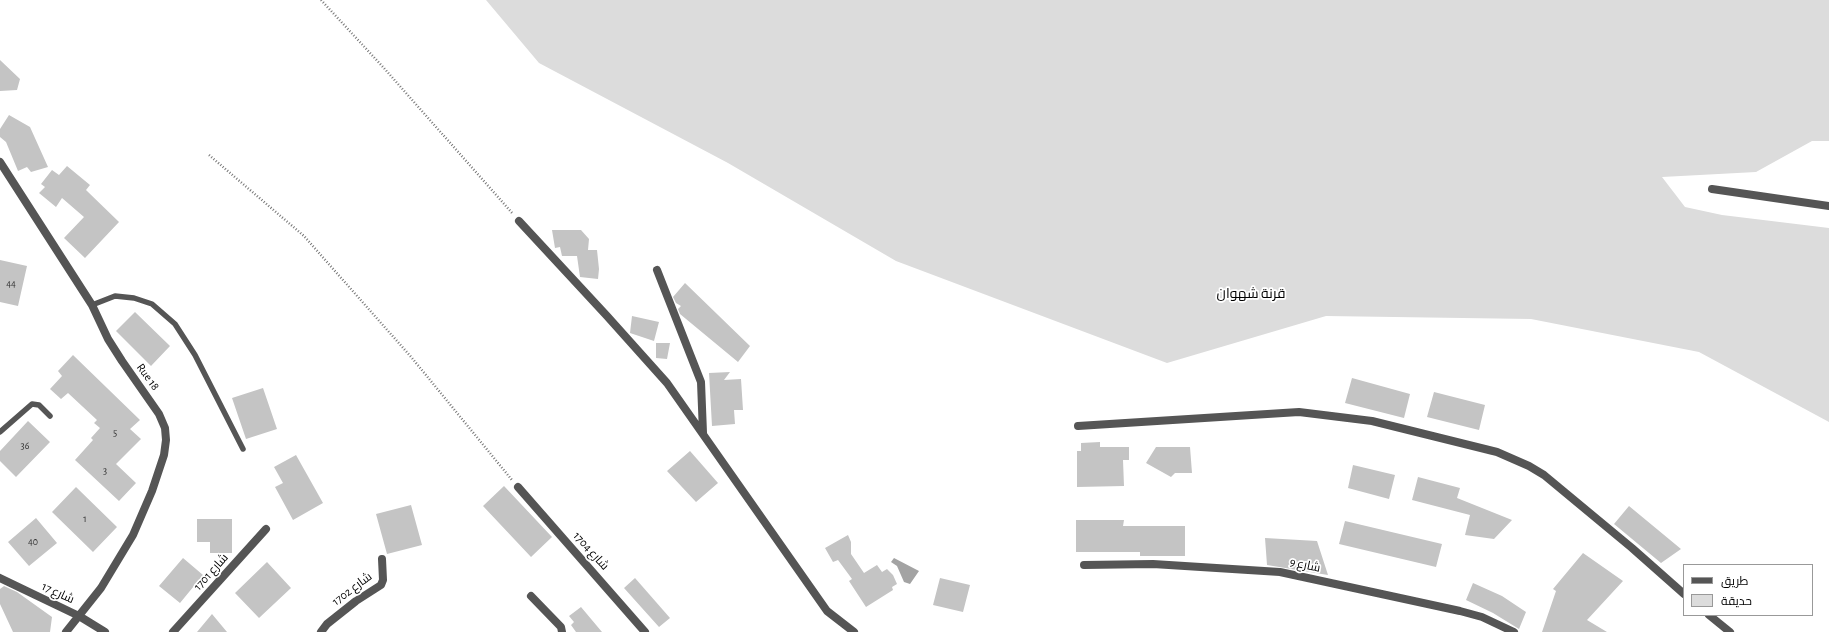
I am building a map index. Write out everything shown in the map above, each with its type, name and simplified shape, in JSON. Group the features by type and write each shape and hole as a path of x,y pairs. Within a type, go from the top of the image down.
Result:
{"street":[{"name":"Rue 18","path":"0,162 92,305 108,339 159,414 165,428 166,440 164,455 152,491 133,535 101,588 66,632"},
{"path":"1712,190 1829,206"},
{"path":"518,221 662,378 827,611 854,632"},
{"path":"657,270 701,382 703,434"},
{"path":"1078,426 1299,412 1372,421 1497,452 1529,466 1544,475 1632,548 1683,593"},
{"name":"شارع 1704","path":"518,487 645,632"},
{"name":"شارع 1701","path":"173,632 266,529"},
{"name":"شارع 1702","path":"321,632 327,624 356,601 381,585 383,580 382,559"},
{"name":"شارع 9","path":"1084,565 1153,564 1280,572 1460,611 1482,617 1514,632"},
{"name":"شارع 17","path":"0,578 79,616 105,632"},
{"path":"531,596 561,627 562,632"},
{"path":"1710,616 1730,632"}],"lane":[{"path":"92,305 115,296 134,298 152,304 175,324 195,355 243,449"},
{"path":"0,432 32,404 39,405 50,416"}],"path":[{"path":"321,0 383,67 518,221"},
{"path":"209,155 304,236 412,358 518,487"}],"green space":[{"path":"486,0 1829,0 1829,141 1812,141 1756,172 1662,177 1685,207 1722,215 1829,228 1829,422 1699,352 1531,319 1326,316 1167,363 896,261 728,163 539,63"}],"shaded area":[{"path":"894,558 919,571 910,584 904,582 897,566 891,562"}],"building":[{"path":"0,60 20,79 17,90 0,91"},
{"path":"9,115 30,127 48,167 31,172 27,167 18,171 6,142 0,137 0,129"},
{"path":"67,166 90,185 86,190 119,222 85,258 64,238 84,217 62,198 56,207 39,193 45,187 41,184 52,170 59,175"},
{"path":"552,230 581,230 589,239 588,250 597,250 599,269 598,279 580,277 577,256 562,256 560,247 555,248"},
{"path":"0,260 27,266 18,306 0,302"},
{"path":"685,283 750,346 738,362 680,314 678,309 681,306 676,303 673,297"},
{"path":"135,312 170,346 151,366 116,331"},
{"path":"632,316 659,322 654,341 630,333"},
{"path":"656,343 670,343 667,359 656,358"},
{"path":"73,355 140,420 130,429 141,439 116,464 136,483 119,501 75,460 93,440 91,438 100,428 94,423 97,420 68,393 61,399 50,389 62,376 58,371"},
{"path":"730,372 724,380 741,379 743,410 734,410 735,424 712,426 709,373"},
{"path":"1352,378 1410,394 1404,418 1345,403"},
{"path":"263,388 277,429 246,439 232,398"},
{"path":"1434,392 1485,405 1479,430 1427,417"},
{"path":"28,421 50,442 16,477 0,461 0,451"},
{"path":"1100,442 1100,447 1129,447 1129,460 1123,460 1124,486 1077,487 1077,451 1081,451 1081,443"},
{"path":"1156,447 1190,447 1192,473 1175,473 1171,477 1146,463"},
{"path":"690,451 718,483 696,502 667,471"},
{"path":"296,455 323,503 293,520 275,487 283,483 274,467"},
{"path":"1353,465 1395,475 1389,499 1348,488"},
{"path":"1418,477 1460,488 1457,498 1512,520 1494,539 1465,535 1470,515 1412,500"},
{"path":"504,486 552,537 531,557 483,506"},
{"path":"76,487 117,527 93,552 52,512"},
{"path":"411,505 422,545 387,554 376,514"},
{"path":"1629,506 1681,549 1661,563 1614,524"},
{"path":"36,518 57,543 29,566 8,542"},
{"path":"197,519 232,519 232,553 210,553 210,542 197,542"},
{"path":"1076,520 1124,520 1123,526 1185,526 1185,556 1140,556 1140,552 1076,552"},
{"path":"1345,521 1442,544 1436,567 1339,544"},
{"path":"848,535 851,542 851,554 864,573 877,565 882,572 887,569 893,575 897,584 892,587 893,590 866,607 849,581 852,579 838,560 833,562 825,548"},
{"path":"1265,538 1317,541 1328,575 1267,565"},
{"path":"1583,553 1623,581 1587,620 1607,632 1542,632 1556,591 1553,589"},
{"path":"183,558 203,575 180,603 159,586"},
{"path":"267,562 291,588 259,618 235,593"},
{"path":"635,578 670,618 659,627 624,588"},
{"path":"940,578 970,585 963,612 933,605"},
{"path":"1473,583 1502,596 1526,612 1519,629 1493,613 1466,600"},
{"path":"4,586 17,592 52,617 50,632 13,632 0,604 0,589"},
{"path":"581,607 602,632 576,632 571,625 574,622 569,616"},
{"path":"212,614 227,632 197,632"}],"district":[{"name":"قرنة شهوان","path":"1251,294"}]}
